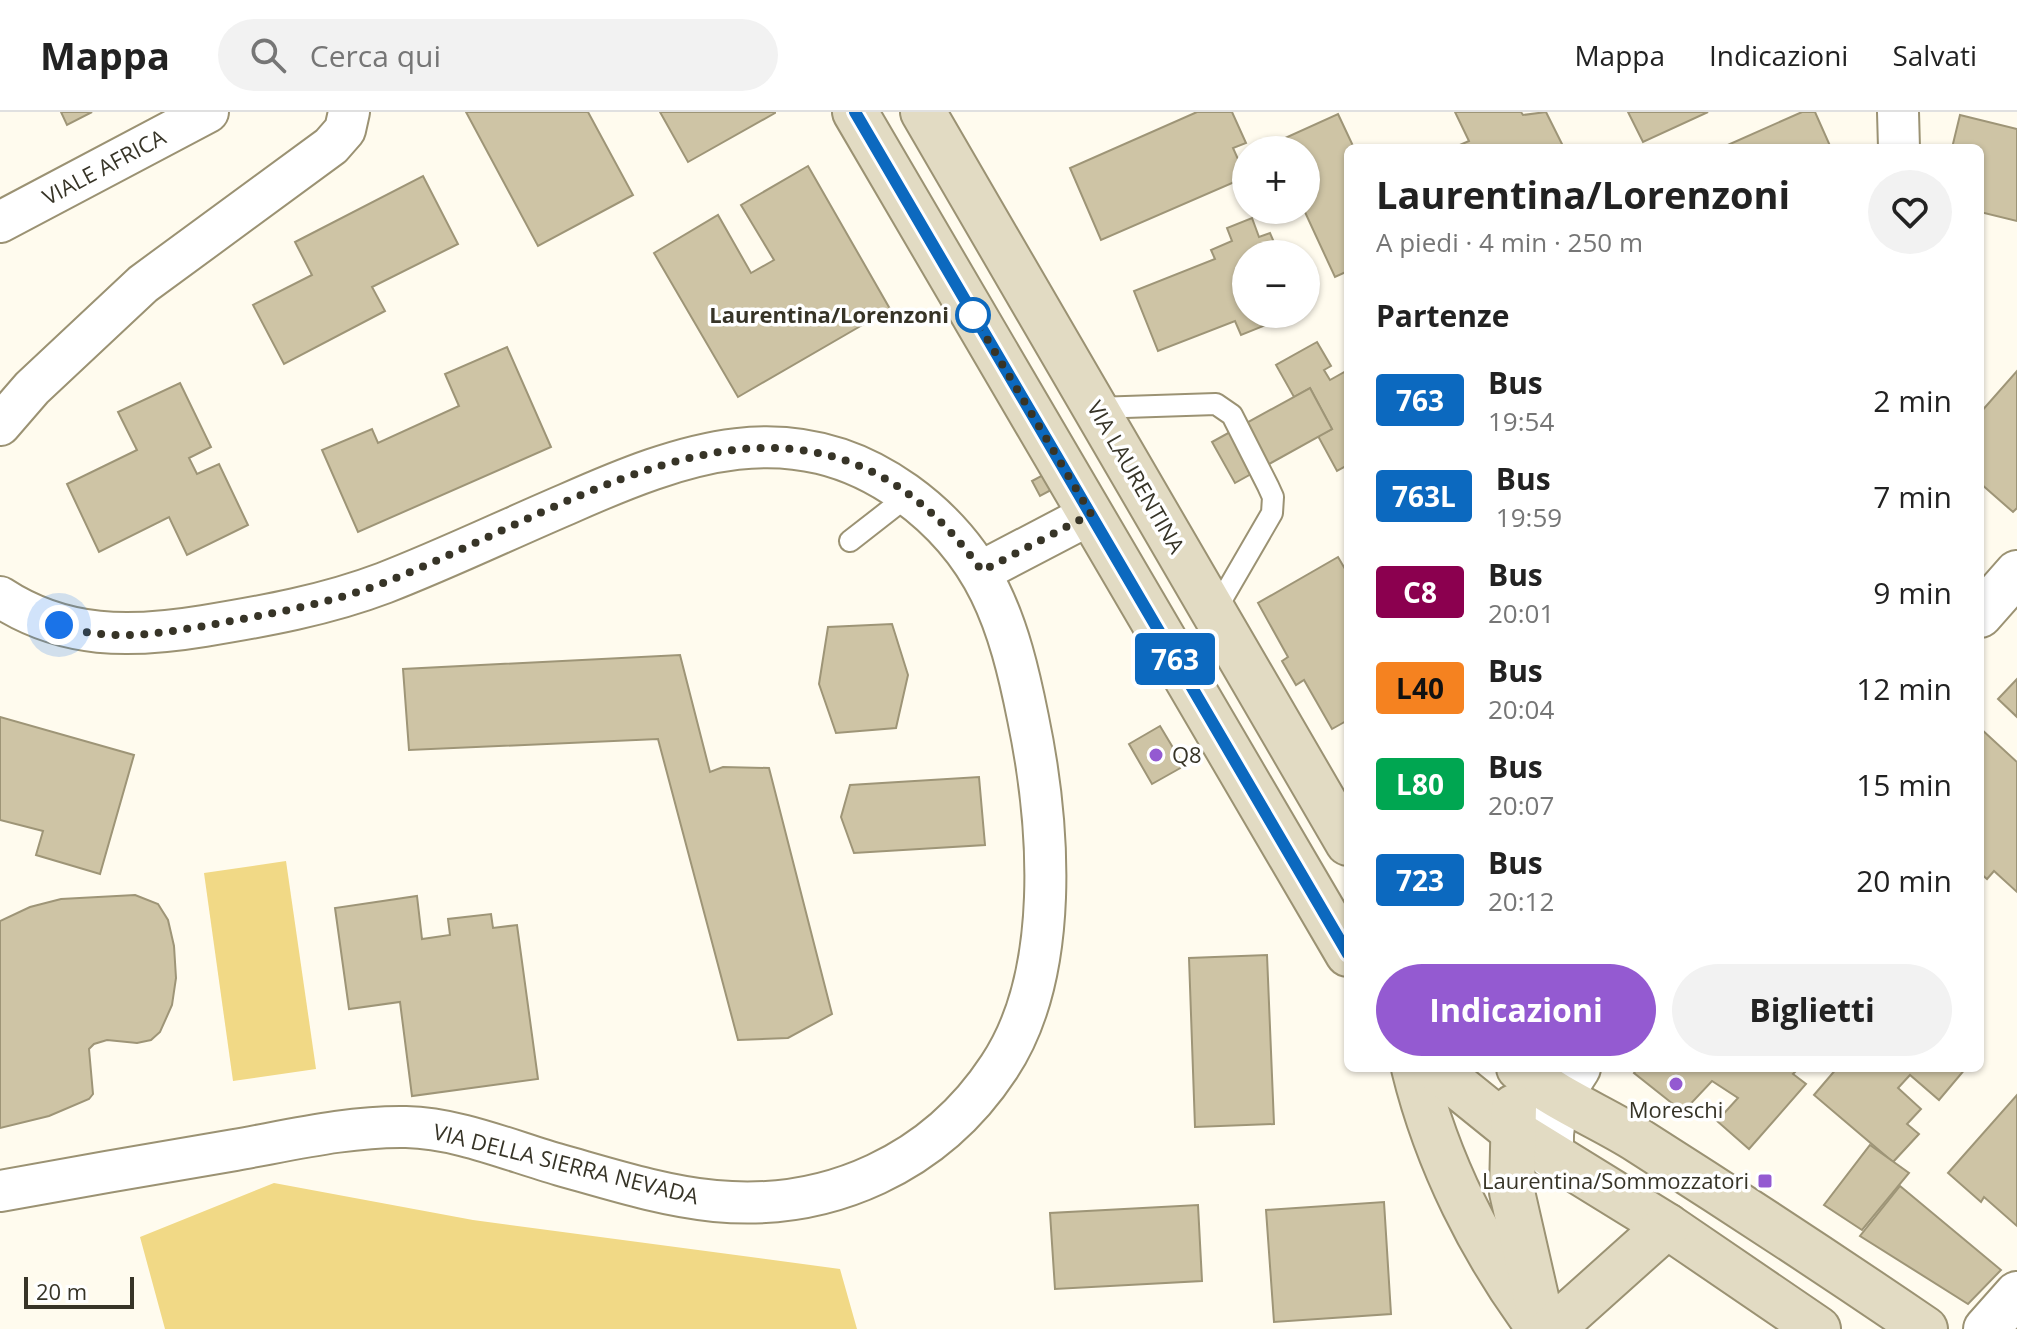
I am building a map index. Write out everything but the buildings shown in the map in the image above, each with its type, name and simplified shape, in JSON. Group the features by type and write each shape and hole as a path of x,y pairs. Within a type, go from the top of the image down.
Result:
{"main road":[{"path":"855,112 1344,947"},
{"name":"VIA LAURENTINA","path":"923,112 1344,834"},
{"path":"1415,1072 1427,1113 1462,1199 1500,1272 1542,1329"},
{"path":"1440,1072 1513,1131 1667,1226 1818,1329"},
{"path":"1516,1072 1512,1192 1542,1329"},
{"path":"1531,1072 1568,1082 1603,1118 1925,1329"},
{"path":"1552,1329 1667,1226"}],"street":[{"name":"VIALE AFRICA","path":"0,222 208,112"},
{"path":"0,425 32,388 143,284 331,146 345,130 349,112"},
{"path":"1898,112 1899,144"},
{"name":"VIA DELLA SIERRA NEVADA","path":"0,597 43,620 103,634 164,632 288,611 387,582 623,479 683,458 722,449 763,447 816,451 852,462 909,495 942,525 982,571 1015,662 1035,756 1042,846 1041,938 1029,1004 1005,1058 962,1114 918,1153 855,1184 813,1196 753,1203 679,1196 446,1132 388,1127 275,1143 0,1191"},
{"path":"982,571 1091,514"},
{"path":"1984,610 2017,573"},
{"path":"1552,1157 1550,1130 1568,1082"},
{"path":"1986,1329 2017,1294"}],"lane":[{"path":"1095,408 1216,404 1232,415 1273,497 1272,513 1214,613"},
{"path":"850,541 909,495"}],"shaded area":[{"path":"286,861 316,1069 233,1081 204,873"},
{"path":"274,1183 473,1220 840,1269 857,1329 165,1329 140,1237"}],"bus line":[{"name":"763","path":"855,112 1344,948"}],"place":[{"name":"Laurentina/Lorenzoni","path":"973,315"},
{"name":"Q8","path":"1156,755"},
{"name":"Moreschi","path":"1676,1084"},
{"name":"Laurentina/Sommozzatori","path":"1765,1181"}],"route":[{"path":"59,625 103,634 132,635 198,627 329,602 409,573 623,479 683,458 739,448 785,447 816,451 868,470 922,506 967,551 982,571 1091,514 973,315"}]}
